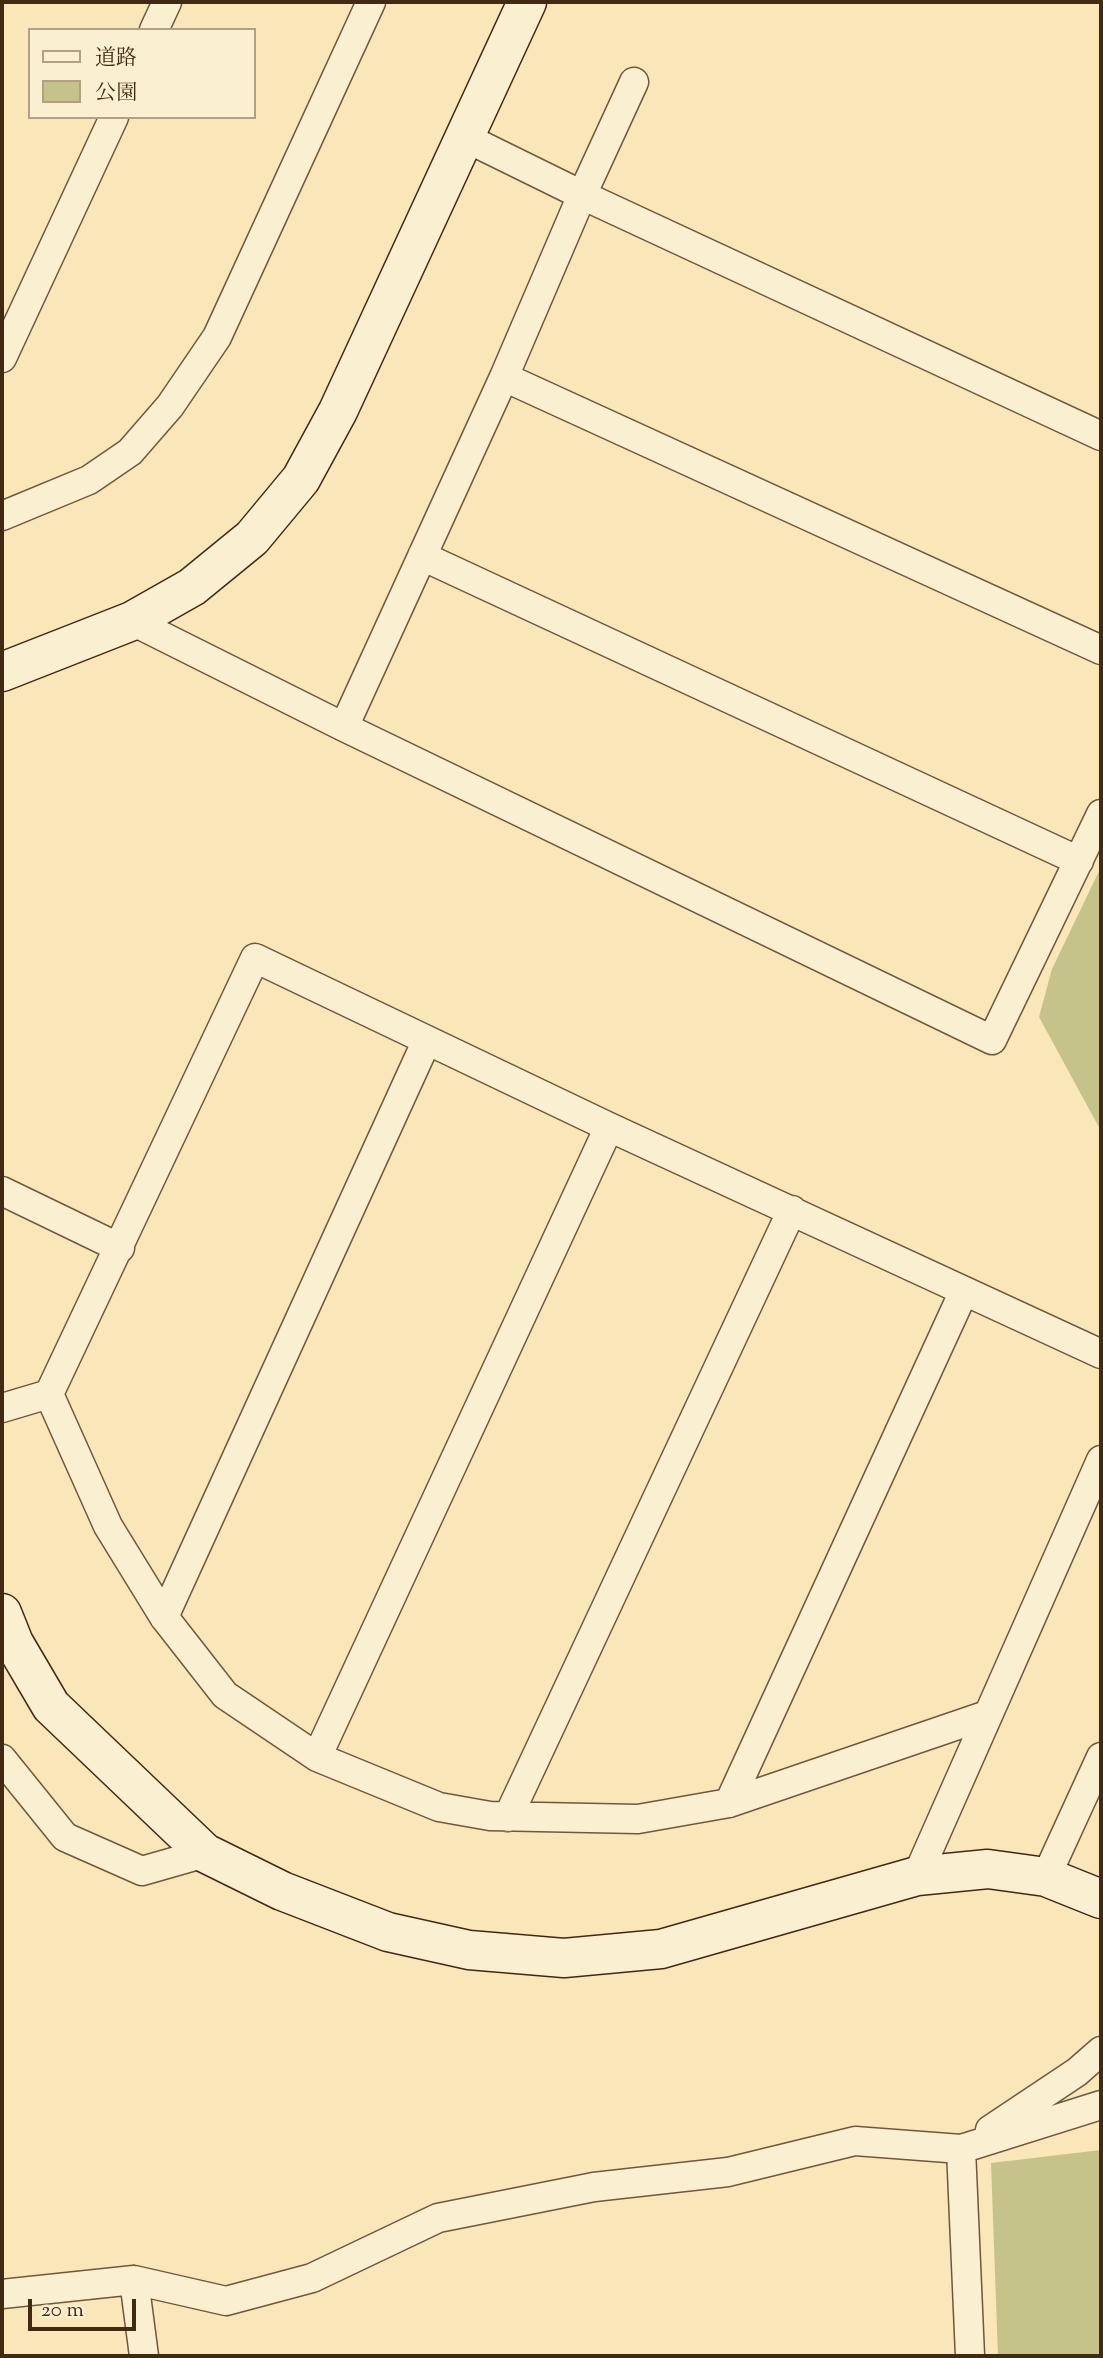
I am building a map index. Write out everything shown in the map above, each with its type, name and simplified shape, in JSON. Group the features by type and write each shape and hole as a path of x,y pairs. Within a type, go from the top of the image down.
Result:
{"street":[{"path":"155,28 167,2"},
{"path":"2,516 89,480 130,452 170,406 217,337 371,2"},
{"path":"2,672 132,621 192,587 252,538 301,479 338,411 527,2"},
{"path":"344,727 634,82"},
{"path":"2,358 113,119"},
{"path":"464,137 582,195 1101,436"},
{"path":"504,376 1101,650"},
{"path":"422,556 1079,861"},
{"path":"132,621 344,727 992,1040 1101,814"},
{"path":"2,1408 49,1394 255,958 609,1127 1101,1354"},
{"path":"164,1617 427,1040"},
{"path":"317,1757 609,1127"},
{"path":"2,1191 120,1248"},
{"path":"508,1817 792,1210"},
{"path":"730,1803 964,1291"},
{"path":"49,1394 108,1526 164,1617 225,1695 317,1757 439,1807 490,1816 638,1819 730,1803 987,1715"},
{"path":"917,1876 1101,1460"},
{"path":"2,1613 14,1643 51,1706 205,1853 282,1892 388,1932 469,1950 564,1958 661,1949 917,1876 988,1869 1046,1877 1101,1899"},
{"path":"1046,1877 1101,1758"},
{"path":"2,1759 65,1837 142,1871 205,1853"},
{"path":"961,2149 1077,2072 1101,2051"},
{"path":"2,2294 134,2280 226,2301 312,2278 438,2218 594,2187 728,2172 855,2141 961,2149 1101,2105"},
{"path":"961,2149 970,2356"},
{"path":"134,2280 144,2356"}],"green space":[{"path":"1101,867 1101,1131 1039,1017 1052,969"},
{"path":"1101,2150 1101,2356 998,2356 991,2163"}]}
